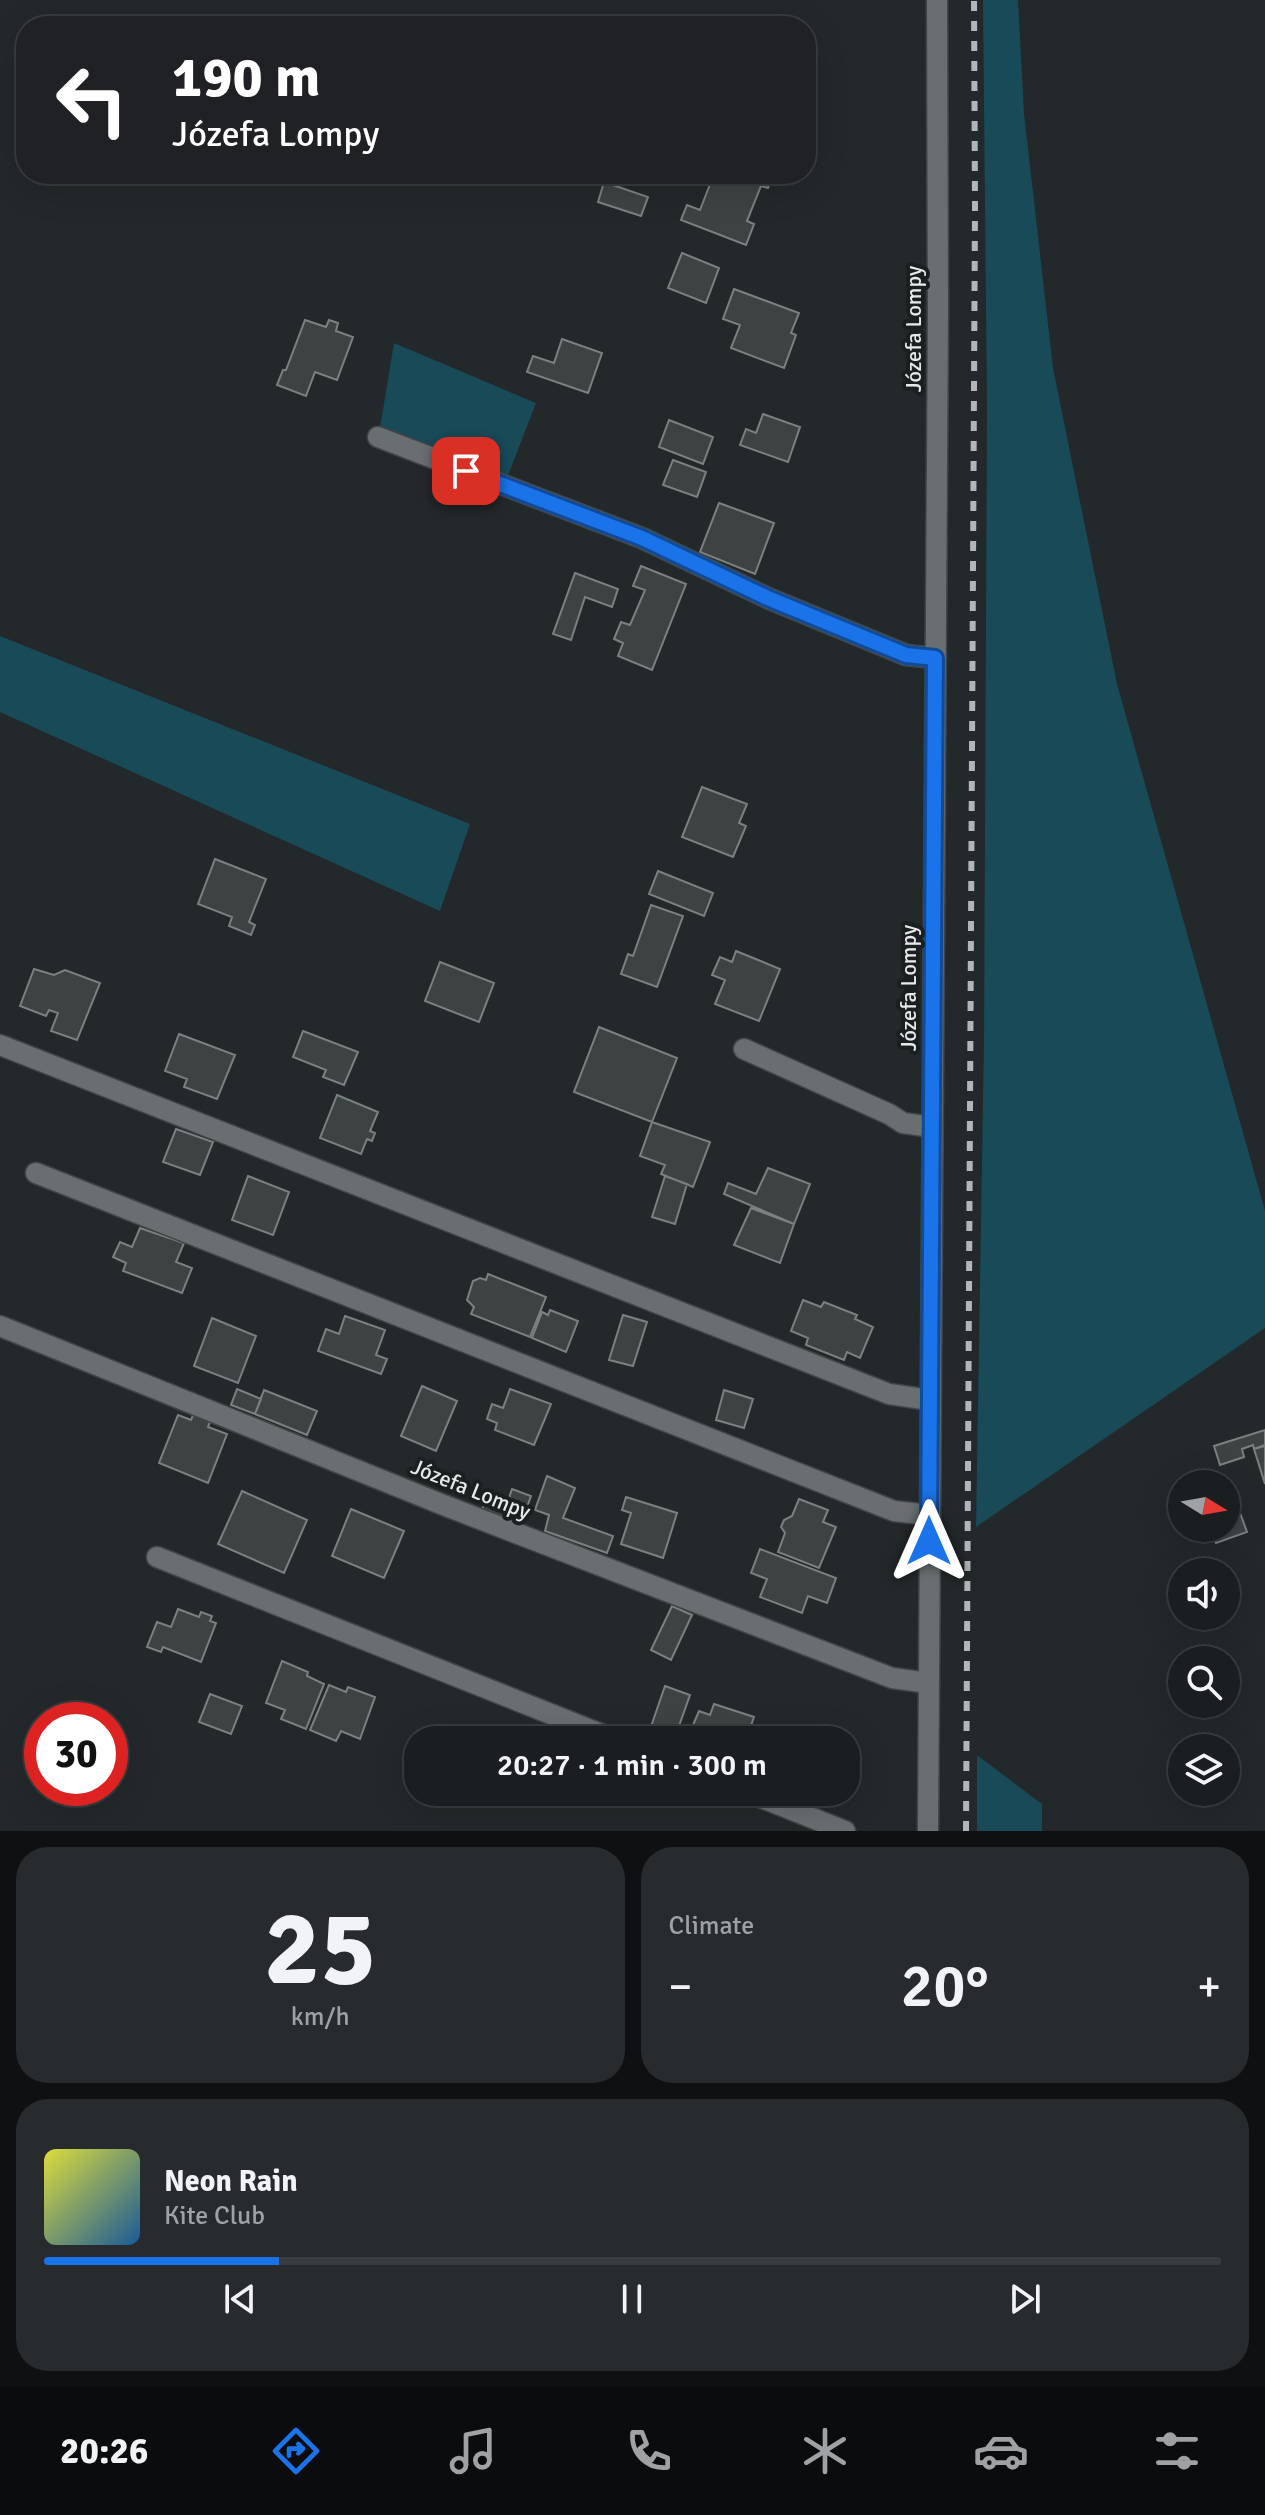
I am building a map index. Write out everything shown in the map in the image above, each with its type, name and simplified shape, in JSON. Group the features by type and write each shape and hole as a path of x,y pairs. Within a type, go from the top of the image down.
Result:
{"street":[{"name":"Józefa Lompy","path":"928,1831 937,0"},
{"path":"378,437 642,538 770,599 906,655 935,658"},
{"path":"0,1045 889,1394 930,1400"},
{"path":"744,1049 903,1123 932,1127"},
{"path":"36,1173 894,1511 929,1515"},
{"name":"Józefa Lompy","path":"0,1326 446,1506 892,1678 929,1683"},
{"path":"157,1557 581,1726"},
{"path":"782,1806 845,1831"}],"shaded area":[{"path":"983,0 1018,0 1024,113 1053,368 1117,684 1265,1211 1265,1328 976,1527 984,1040 987,410"},
{"path":"394,343 536,403 507,478 380,428"},
{"path":"0,636 470,824 440,911 0,712"},
{"path":"977,1755 1042,1804 1042,1831 977,1831"}],"building":[{"path":"603,184 648,197 641,216 598,202"},
{"path":"710,184 769,184 768,188 761,186 747,221 754,224 746,245 681,220 687,205 700,210"},
{"path":"682,253 719,268 706,303 668,288"},
{"path":"734,289 799,313 791,333 796,335 784,368 731,348 740,325 723,319"},
{"path":"305,320 326,327 329,320 338,323 336,331 353,337 337,380 315,372 306,396 277,385"},
{"path":"562,339 602,353 588,393 527,372 533,356 554,363"},
{"path":"763,414 800,427 788,462 740,445 746,429 756,433"},
{"path":"669,420 713,437 703,464 659,447"},
{"path":"673,460 706,472 697,497 663,485"},
{"path":"719,503 774,523 755,574 700,552"},
{"path":"641,566 686,584 652,670 618,656 623,643 614,639 621,622 630,625 645,590 633,586"},
{"path":"575,573 618,589 612,607 585,597 571,640 553,634"},
{"path":"702,787 747,804 739,823 746,826 733,857 682,837"},
{"path":"215,859 266,879 249,922 255,925 251,935 229,926 232,917 198,904"},
{"path":"658,871 713,893 704,916 649,894"},
{"path":"651,905 683,916 657,987 621,974 628,954 633,956"},
{"path":"736,951 780,969 759,1021 715,1004 725,980 712,975 720,957 732,962"},
{"path":"440,962 494,983 479,1022 425,1001"},
{"path":"34,969 54,975 65,970 100,983 77,1040 51,1031 58,1013 49,1010 46,1016 20,1006"},
{"path":"599,1027 677,1058 652,1122 574,1092"},
{"path":"303,1031 358,1052 344,1085 323,1077 326,1070 293,1057"},
{"path":"179,1034 235,1055 217,1099 184,1087 187,1079 165,1071"},
{"path":"337,1095 378,1112 370,1131 375,1133 372,1141 367,1139 361,1154 320,1138"},
{"path":"652,1122 710,1142 693,1187 661,1174 665,1165 640,1156"},
{"path":"176,1129 213,1142 200,1175 163,1162"},
{"path":"768,1168 810,1184 794,1224 724,1194 728,1183 756,1194"},
{"path":"248,1176 289,1192 273,1235 232,1220"},
{"path":"665,1176 687,1184 675,1224 652,1217"},
{"path":"751,1208 794,1224 780,1263 734,1245"},
{"path":"140,1228 184,1243 176,1262 192,1268 182,1293 123,1271 126,1263 113,1257 120,1242 132,1247"},
{"path":"488,1274 546,1297 530,1337 471,1314 474,1307 467,1300 473,1281 480,1278 486,1280"},
{"path":"803,1300 821,1307 824,1302 857,1315 855,1319 873,1327 860,1358 847,1352 844,1360 806,1345 808,1338 791,1331"},
{"path":"550,1310 578,1321 566,1352 532,1338 542,1312 548,1315"},
{"path":"623,1315 647,1322 633,1366 609,1360"},
{"path":"345,1316 385,1330 376,1355 387,1359 381,1374 318,1351 326,1329 339,1334"},
{"path":"212,1318 256,1336 238,1383 194,1366"},
{"path":"422,1386 457,1401 436,1451 401,1436"},
{"path":"237,1389 261,1399 255,1414 231,1405"},
{"path":"510,1389 551,1404 534,1445 495,1430 497,1423 487,1419 492,1404 503,1408"},
{"path":"264,1390 317,1411 307,1435 255,1414"},
{"path":"724,1390 753,1399 744,1428 716,1420"},
{"path":"195,1410 212,1417 208,1427 227,1434 208,1483 159,1463 178,1415 191,1420"},
{"path":"1265,1430 1265,1445 1242,1449 1244,1457 1220,1465 1214,1446"},
{"path":"1265,1446 1265,1484 1254,1449"},
{"path":"547,1476 575,1488 563,1518 613,1536 607,1553 545,1531 549,1515 535,1510"},
{"path":"512,1489 531,1496 521,1524 482,1510 489,1491 509,1498"},
{"path":"242,1491 307,1520 284,1573 218,1544"},
{"path":"626,1497 677,1513 663,1558 621,1544 631,1513 622,1510"},
{"path":"799,1499 828,1510 823,1522 836,1527 819,1568 778,1552 785,1533 781,1527 784,1520 792,1516"},
{"path":"351,1509 404,1531 384,1578 332,1556"},
{"path":"1240,1513 1247,1532 1240,1534"},
{"path":"760,1549 836,1578 827,1603 808,1596 802,1613 760,1597 767,1579 751,1573"},
{"path":"672,1606 692,1615 671,1660 651,1650"},
{"path":"178,1609 199,1617 201,1612 212,1616 210,1621 216,1623 201,1662 163,1647 161,1652 147,1647 157,1622 171,1627"},
{"path":"282,1661 308,1672 307,1676 324,1684 306,1729 281,1719 285,1710 266,1703"},
{"path":"329,1685 346,1692 348,1687 375,1697 360,1739 341,1731 336,1741 310,1730"},
{"path":"665,1686 690,1695 679,1726 651,1726"},
{"path":"210,1694 242,1706 231,1734 199,1722"},
{"path":"714,1704 754,1717 751,1726 693,1725 699,1711 710,1715"}],"railway":[{"path":"966,1831 974,0"}],"route":[{"path":"466,471 642,538 770,599 906,655 935,658 929,1541"}]}
